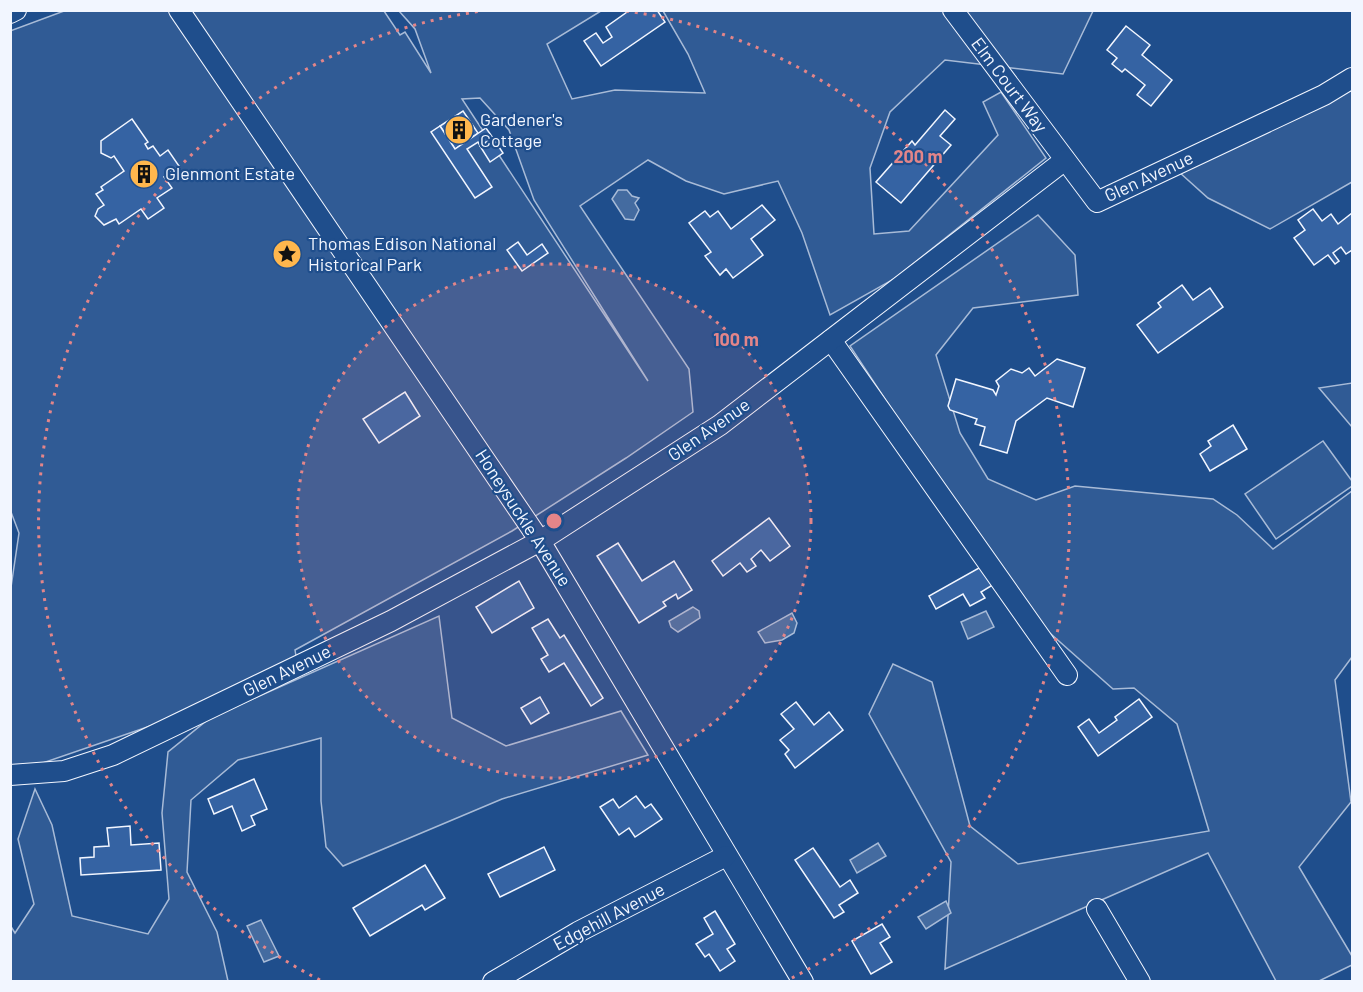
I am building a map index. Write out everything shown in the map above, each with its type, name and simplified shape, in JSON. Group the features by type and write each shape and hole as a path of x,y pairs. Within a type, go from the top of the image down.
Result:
{"street":[{"path":"10,13 15,10"},
{"name":"Honeysuckle Avenue","path":"179,10 540,541 726,856 803,981"},
{"name":"Elm Court Way","path":"953,10 1065,160"},
{"name":"Glen Avenue","path":"10,775 64,771 112,755 391,621 540,541 720,425 1065,160 1097,202 1324,95 1353,78"},
{"path":"831,340 1067,675"},
{"name":"Edgehill Avenue","path":"493,981 578,932 726,856"},
{"path":"1097,909 1140,981"}],"shaded area":[{"name":"Thomas Edison National Historical Park","path":"64,11 384,11 400,35 405,32 431,73 415,29 399,11 601,11 547,44 572,99 615,90 705,93 688,54 663,11 1093,11 1063,74 945,60 890,112 870,168 874,234 909,231 998,135 983,102 1001,92 1046,158 894,279 830,315 802,233 778,181 724,194 686,181 648,160 580,206 689,369 693,412 512,531 295,650 297,662 159,723 31,767 11,765 10,594 19,533 11,512 10,31","holes":["480,98 509,130 534,200 648,381 462,99"]},
{"path":"1352,90 1352,182 1270,229 1208,198 1179,172"},
{"path":"618,190 627,190 632,196 639,198 635,203 639,210 634,220 625,219 612,199"},
{"path":"1038,215 1075,255 1078,295 973,308 936,355 960,433 988,479 1036,500 1075,486 1213,499 1237,515 1273,549 1352,491 1352,657 1335,680 1351,802 1299,867 1352,956 1352,965 1319,981 1276,981 1208,853 945,969 951,862 869,714 893,664 932,682 970,826 1018,864 1209,831 1177,724 1134,688 1113,689 1025,611 850,346"},
{"path":"1352,383 1352,427 1319,388"},
{"path":"1323,441 1352,481 1352,486 1276,539 1245,494"},
{"path":"693,607 699,611 700,618 678,632 671,627 669,621"},
{"path":"986,611 994,627 968,639 961,622"},
{"path":"792,613 797,623 794,633 782,640 765,643 758,632"},
{"path":"439,616 452,718 506,746 621,711 648,755 502,799 343,866 326,847 321,801 321,738 238,760 191,800 187,872 217,932 228,981 11,981 10,925 15,933 34,904 18,839 35,789 52,825 72,916 148,934 169,899 162,813 168,752 210,718"},
{"path":"878,843 886,856 857,873 850,860"},
{"path":"946,901 951,913 926,929 918,917"},
{"path":"261,920 279,956 264,962 247,926"}],"building":[{"path":"630,10 657,10 665,22 601,66 584,41 596,33 603,43 612,37 606,27"},
{"path":"1126,26 1150,45 1142,55 1172,80 1151,106 1137,95 1145,85 1125,69 1122,72 1112,64 1117,58 1107,50"},
{"path":"945,110 955,119 940,136 951,145 901,203 876,182 912,141 915,145"},
{"name":"Gardener's Cottage","path":"463,111 478,133 455,149 440,126"},
{"name":"Glenmont Estate","path":"132,119 148,142 145,144 148,149 153,146 160,156 168,150 179,166 164,177 172,188 157,198 164,208 148,219 141,209 119,224 116,219 104,225 95,216 98,209 104,205 96,194 103,190 101,187 124,171 114,156 111,158 101,153 101,141"},
{"path":"440,126 455,149 486,128 493,138 480,146 478,142 467,149 492,187 475,198 431,132"},
{"path":"493,138 503,153 490,162 480,146"},
{"path":"762,205 775,220 751,239 763,255 733,278 726,269 720,275 705,256 711,252 689,223 705,211 710,217 718,211 731,229"},
{"path":"1313,209 1322,221 1331,214 1338,224 1352,213 1352,250 1346,254 1341,247 1333,253 1339,261 1335,264 1328,255 1314,265 1294,238 1305,230 1298,220"},
{"path":"518,242 527,255 542,244 548,253 522,271 507,250"},
{"path":"1182,285 1193,300 1210,288 1223,307 1158,353 1137,325 1161,307 1158,303"},
{"path":"1057,359 1085,368 1073,407 1047,398 1016,421 1007,453 980,445 985,427 975,424 977,419 950,410 948,406 956,379 993,390 996,395 999,386 996,381 1011,369 1022,373 1029,368 1035,376"},
{"path":"405,392 420,416 379,443 363,419"},
{"path":"1233,425 1247,449 1210,471 1200,454 1211,446 1208,441"},
{"path":"769,518 790,546 770,561 761,550 751,559 756,566 747,572 740,563 723,576 712,561"},
{"path":"618,543 642,581 674,561 692,590 678,599 676,594 663,602 666,606 639,623 597,556"},
{"path":"986,564 996,583 981,592 985,598 970,606 963,594 936,609 929,596"},
{"path":"519,581 534,608 492,633 476,607"},
{"path":"548,619 560,638 564,635 603,698 591,706 564,663 549,672 541,659 548,655 532,628"},
{"path":"540,697 549,713 531,724 521,708"},
{"path":"1139,699 1152,717 1098,756 1078,727 1089,719 1099,733 1117,720 1115,717"},
{"path":"796,702 814,725 829,712 843,730 795,768 785,754 789,750 780,740 794,729 781,714"},
{"path":"254,779 267,809 251,816 255,825 242,831 232,806 214,814 208,799"},
{"path":"636,796 645,808 651,804 662,819 635,837 629,828 619,835 600,807 613,799 619,808"},
{"path":"130,826 131,845 159,843 161,870 81,875 80,858 94,857 94,847 109,846 107,828"},
{"path":"544,847 555,870 500,897 488,874"},
{"path":"813,848 840,887 850,880 858,893 839,905 844,912 834,918 795,860"},
{"path":"425,865 445,898 425,910 422,905 370,936 353,908"},
{"path":"715,911 735,944 727,949 735,961 720,971 709,954 705,957 696,944 713,934 704,918"},
{"path":"882,924 890,937 880,943 892,962 871,974 852,941"}],"place":[{"name":"Gardener's Cottage","path":"459,130"},
{"name":"Glenmont Estate","path":"144,174"},
{"name":"Thomas Edison National Historical Park","path":"287,254"}]}
